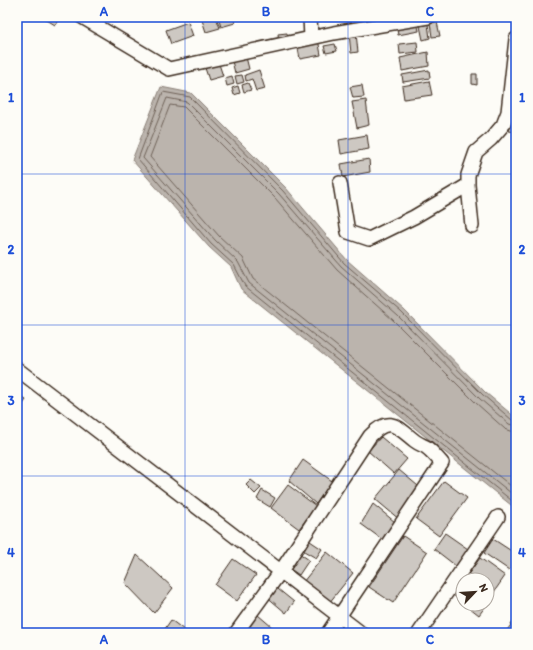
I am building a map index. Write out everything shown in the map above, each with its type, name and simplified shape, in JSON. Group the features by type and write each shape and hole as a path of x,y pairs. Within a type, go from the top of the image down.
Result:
{"street":[{"path":"82,17 169,69 334,32 428,17"},
{"path":"310,17 311,38"},
{"path":"472,226 468,176 476,152 491,139 503,125 508,112 516,39"},
{"path":"340,182 348,232 369,239 414,217 468,185"},
{"path":"17,369 361,633"},
{"path":"236,633 281,571 370,436 376,429 386,424 396,425 419,444 427,448 442,463 328,633"},
{"path":"419,633 498,517"}],"water":[{"path":"161,87 191,93 286,188 347,260 404,310 486,393 516,418 516,509 241,289 231,267 209,247 132,160"}],"building":[{"path":"42,17 60,17 55,25"},
{"path":"201,17 216,17 220,28 206,32"},
{"path":"218,17 233,17 235,23 221,27"},
{"path":"416,17 419,31 398,35 395,19"},
{"path":"188,22 193,36 171,44 166,30"},
{"path":"437,22 440,36 432,37 430,23"},
{"path":"428,24 430,38 423,40 420,26"},
{"path":"287,33 288,41 279,42 278,34"},
{"path":"356,33 358,52 351,53 349,34"},
{"path":"318,39 321,55 300,59 297,43"},
{"path":"417,42 418,52 400,54 399,44"},
{"path":"335,44 337,51 326,53 324,46"},
{"path":"428,52 429,66 402,71 400,58"},
{"path":"246,57 249,69 235,73 232,61"},
{"path":"219,64 223,76 209,80 205,68"},
{"path":"259,70 265,89 256,91 252,79 246,81 245,75"},
{"path":"429,70 430,78 403,82 402,75"},
{"path":"472,74 477,74 477,85 472,84"},
{"path":"242,75 244,82 237,84 235,76"},
{"path":"232,76 234,84 227,86 225,78"},
{"path":"429,81 432,95 404,99 402,86"},
{"path":"248,83 251,90 244,92 242,85"},
{"path":"362,85 364,97 353,98 350,87"},
{"path":"238,86 240,93 234,95 232,88"},
{"path":"366,100 369,125 357,128 352,102"},
{"path":"511,118 516,119 516,132 509,131"},
{"path":"367,135 369,149 341,154 339,140"},
{"path":"369,159 370,172 343,177 341,164"},
{"path":"17,393 26,400 17,412"},
{"path":"381,437 407,459 394,474 368,451"},
{"path":"303,460 332,481 316,504 289,481"},
{"path":"399,470 424,491 400,520 375,499"},
{"path":"251,480 261,488 255,494 246,485"},
{"path":"444,481 467,498 439,536 416,519"},
{"path":"288,485 316,506 299,529 271,508"},
{"path":"262,490 275,498 270,507 257,499"},
{"path":"373,504 395,522 383,540 361,524"},
{"path":"445,533 468,549 456,566 434,549"},
{"path":"403,536 427,552 393,603 369,587"},
{"path":"493,539 516,554 516,559 509,570 484,553"},
{"path":"310,541 322,549 316,558 304,551"},
{"path":"327,552 353,573 329,603 303,582"},
{"path":"299,553 309,560 299,575 289,568"},
{"path":"137,555 173,588 154,613 125,583"},
{"path":"480,558 505,576 495,590 495,572 470,572"},
{"path":"233,559 256,575 237,601 215,585"},
{"path":"273,585 294,602 286,613 265,595"},
{"path":"258,615 279,633 258,633 249,626"},
{"path":"516,618 516,633 505,633"},
{"path":"171,620 188,633 162,633"}]}
